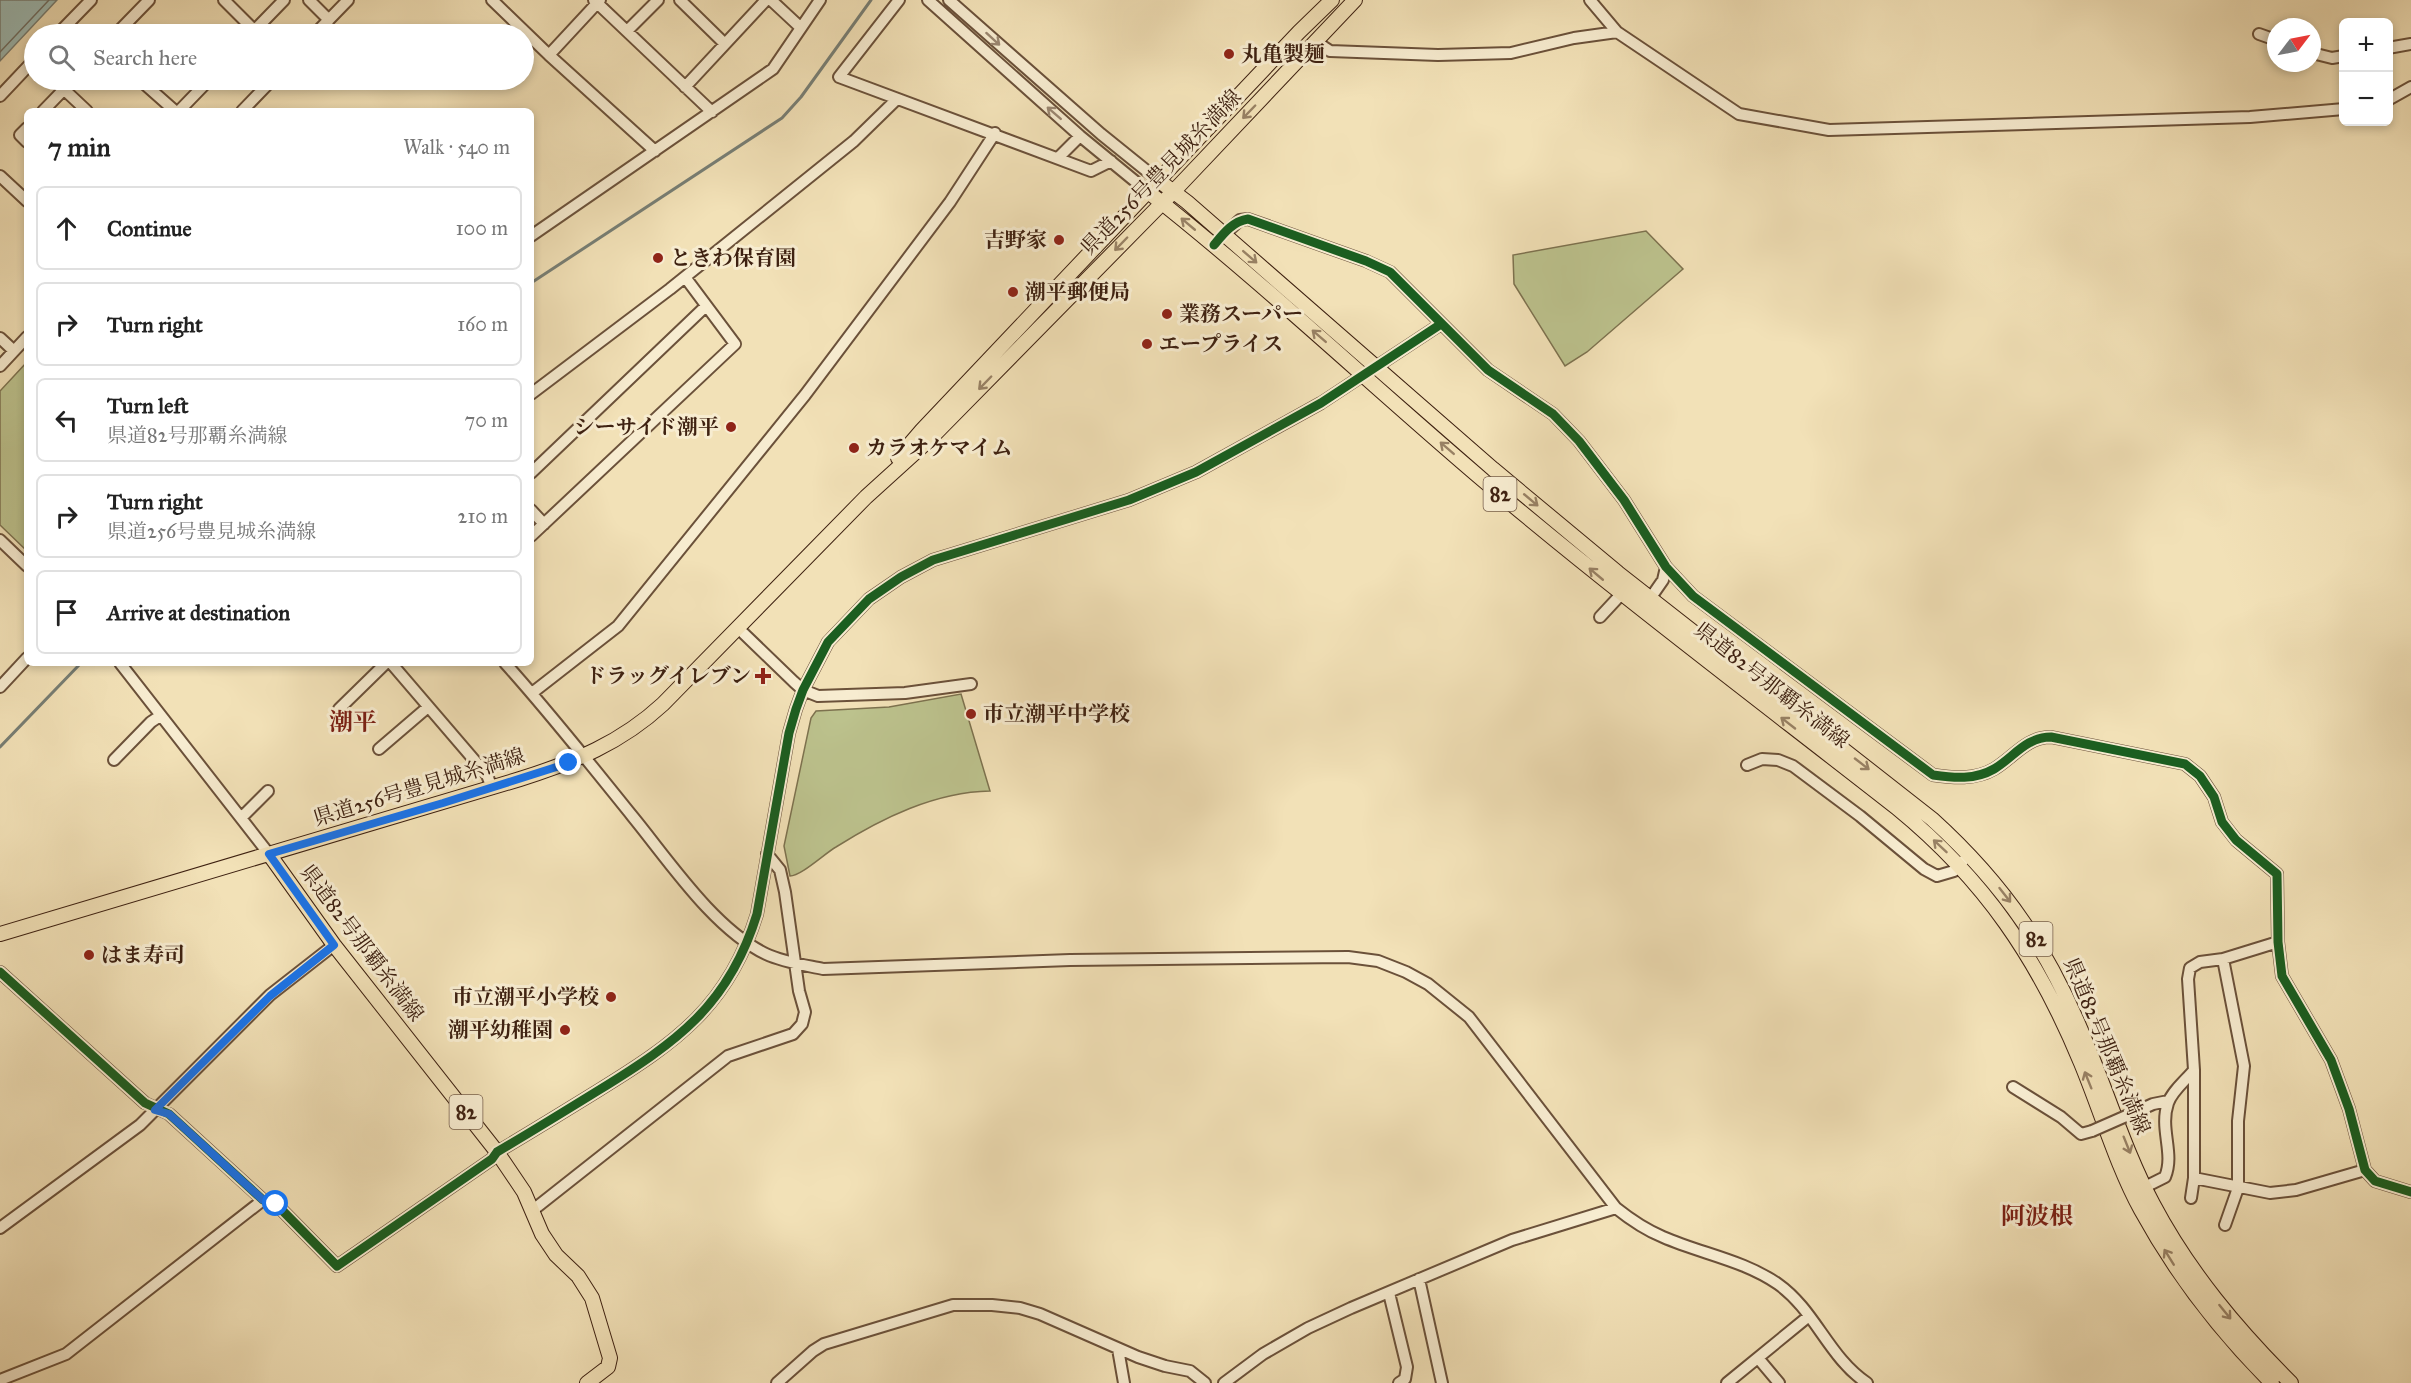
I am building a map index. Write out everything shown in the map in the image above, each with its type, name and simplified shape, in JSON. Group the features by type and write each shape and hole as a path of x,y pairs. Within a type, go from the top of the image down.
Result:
{"main road":[{"name":"県道256号豊見城糸満線","path":"866,497 922,430 1332,0"},
{"name":"県道256号豊見城糸満線","path":"0,934 492,788 585,756 610,744 651,715 866,497 930,439 1174,192 1355,0"},
{"name":"県道82号那覇糸満線","path":"1158,180 1224,234 1494,469 1631,583 1646,604 1923,829 1959,865 2000,914 2041,978 2080,1060 2130,1186 2157,1237 2212,1318 2272,1383"},
{"name":"県道82号那覇糸満線","path":"1148,191 1214,245 1483,480 1622,595 1646,604 1932,819 1970,855 2018,912 2051,966 2087,1043 2145,1187 2185,1257 2204,1285 2245,1335 2291,1383"},
{"name":"県道82号那覇糸満線","path":"269,854 334,945 497,1152 533,1210 542,1234 556,1255 578,1276 592,1298 610,1358 608,1367 587,1383"}],"street":[{"path":"68,24 91,0"},
{"path":"224,0 245,24"},
{"path":"261,24 284,0"},
{"path":"309,0 329,20"},
{"path":"325,24 348,0"},
{"path":"492,0 517,24"},
{"path":"627,31 658,0"},
{"path":"680,0 725,44"},
{"path":"685,87 766,0"},
{"path":"771,0 800,27"},
{"path":"534,234 773,69 820,0"},
{"path":"899,0 839,77 1091,171 1111,161"},
{"path":"928,0 1080,136 1148,191"},
{"path":"949,0 1101,134 1158,180"},
{"path":"1590,0 1617,32 1739,114 1829,130 2250,117 2339,109"},
{"path":"549,55 597,1 712,112"},
{"path":"125,24 145,2"},
{"path":"1316,42 1330,51 1438,55 1511,53 1555,42 1617,32"},
{"path":"2259,33 2267,36"},
{"path":"534,41 655,151"},
{"path":"2393,47 2411,44"},
{"path":"2321,55 2332,58 2339,57"},
{"path":"0,96 24,71"},
{"path":"2393,97 2411,87"},
{"path":"46,108 63,90"},
{"path":"65,90 84,108"},
{"path":"152,90 173,108"},
{"path":"180,108 199,90"},
{"path":"245,108 262,90"},
{"path":"534,392 685,277 854,141 897,99"},
{"path":"532,693 618,626 805,395 950,202 995,134"},
{"path":"1058,158 1080,136"},
{"path":"0,176 24,198"},
{"path":"1214,245 1240,220 1248,219 1366,261 1390,272 1488,370 1553,414 1579,441 1624,500 1666,567 1694,596 1933,775 1961,779 1978,776 1994,770 2031,741 2040,737 2051,737 2185,764 2200,776 2214,797 2222,822 2236,840 2277,874 2278,942 2282,976 2331,1060 2349,1109 2365,1170 2375,1181 2411,1192"},
{"path":"534,533 735,344 685,277"},
{"path":"534,470 706,306"},
{"path":"0,972 145,1103 155,1110 169,1114 263,1200 276,1204 337,1266 492,1159 497,1152 653,1056 682,1035 709,1006 731,974 748,942 756,914 789,734 803,690 828,642 869,599 916,567 957,552 1130,500 1227,457 1321,403 1441,324"},
{"path":"0,338 14,351"},
{"path":"0,366 24,340"},
{"path":"534,513 544,524"},
{"path":"2,545 24,563"},
{"path":"1646,604 1663,580 1666,567"},
{"path":"1600,617 1631,583"},
{"path":"738,628 803,690 818,696 905,693 971,684"},
{"path":"0,687 24,661"},
{"path":"122,666 269,854"},
{"path":"339,709 383,666"},
{"path":"393,666 487,775 492,788"},
{"path":"508,666 585,756 708,908 723,924 766,954 823,969 1247,957 1348,957 1378,961 1428,984 1469,1017 1616,1208 1636,1224 1664,1238 1742,1264 1781,1286 1809,1316 1837,1355 1854,1374 1867,1383"},
{"path":"379,749 428,707"},
{"path":"114,760 151,722 160,716"},
{"path":"1747,765 1762,759 1778,760 1793,766 1860,816 1924,870 1937,876 1954,871 1970,855"},
{"path":"241,818 268,791"},
{"path":"533,1210 728,1056 793,1034 802,1024 805,1012 799,991 780,870 767,854"},
{"path":"2192,1198 2194,1070 2188,979 2190,968 2200,962 2223,959 2278,942"},
{"path":"0,1228 140,1125 270,996 334,945"},
{"path":"2223,959 2244,1066 2238,1121 2238,1188 2226,1225"},
{"path":"2145,1187 2165,1177 2170,1166 2164,1135 2164,1116 2168,1101 2194,1070"},
{"path":"2013,1087 2081,1134 2153,1104 2168,1101"},
{"path":"2194,1178 2270,1193 2296,1190 2365,1170"},
{"path":"0,1380 66,1354 263,1200"},
{"path":"1224,1383 1263,1354 1308,1328 1512,1240 1616,1208"},
{"path":"1419,1279 1442,1383"},
{"path":"1389,1293 1407,1367 1405,1379 1399,1383"},
{"path":"777,1383 824,1344 953,1305 992,1305 1020,1308 1040,1314 1118,1349 1165,1366 1190,1371 1205,1383"},
{"path":"1727,1383 1809,1316"},
{"path":"1118,1349 1124,1383"},
{"path":"1758,1358 1779,1383"}],"green space":[{"path":"1646,231 1683,269 1587,352 1565,366 1514,284 1513,255"},
{"path":"24,365 24,548 0,525 0,391"},
{"path":"961,694 990,791 949,796 910,808 854,836 806,869 790,876 784,846 811,718 816,711 889,707"}],"water":[{"path":"0,0 57,0 35,24 24,24 24,35 0,61"}],"waterway":[{"path":"534,281 782,118 801,97 871,0"},
{"path":"0,747 78,666"}],"cycle path":[{"path":"1214,245 1233,225 1248,219 1366,261 1390,272 1488,370 1553,414 1579,441 1624,500 1666,567 1693,596 1933,775 1972,777 1987,773 2034,740 2051,737 2185,764 2200,776 2214,797 2222,822 2236,840 2277,874 2278,942 2282,976 2331,1060 2349,1109 2365,1170 2375,1181 2411,1192"},
{"path":"0,972 145,1103 169,1114 263,1200 276,1204 337,1266 492,1159 497,1152 653,1055 697,1018 715,997 745,946 757,914 789,733 803,690 828,642 869,599 901,577 933,560 1129,500 1196,472 1321,403 1441,324"}],"place":[{"name":"丸亀製麺","path":"1229,54"},
{"name":"吉野家","path":"1059,240"},
{"name":"ときわ保育園","path":"658,258"},
{"name":"潮平郵便局","path":"1013,292"},
{"name":"業務スーパー","path":"1167,314"},
{"name":"エープライス","path":"1147,344"},
{"name":"シーサイド潮平","path":"731,427"},
{"name":"カラオケマイム","path":"854,448"},
{"name":"ドラッグイレブン","path":"763,676"},
{"name":"市立潮平中学校","path":"971,714"},
{"name":"はま寿司","path":"89,955"},
{"name":"市立潮平小学校","path":"611,997"},
{"name":"潮平幼稚園","path":"565,1030"}],"district":[{"name":"潮平","path":"353,722"},
{"name":"阿波根","path":"2037,1216"}],"route":[{"path":"276,1204 263,1200 169,1114 155,1110 270,996 334,945 269,854 569,763"}]}
